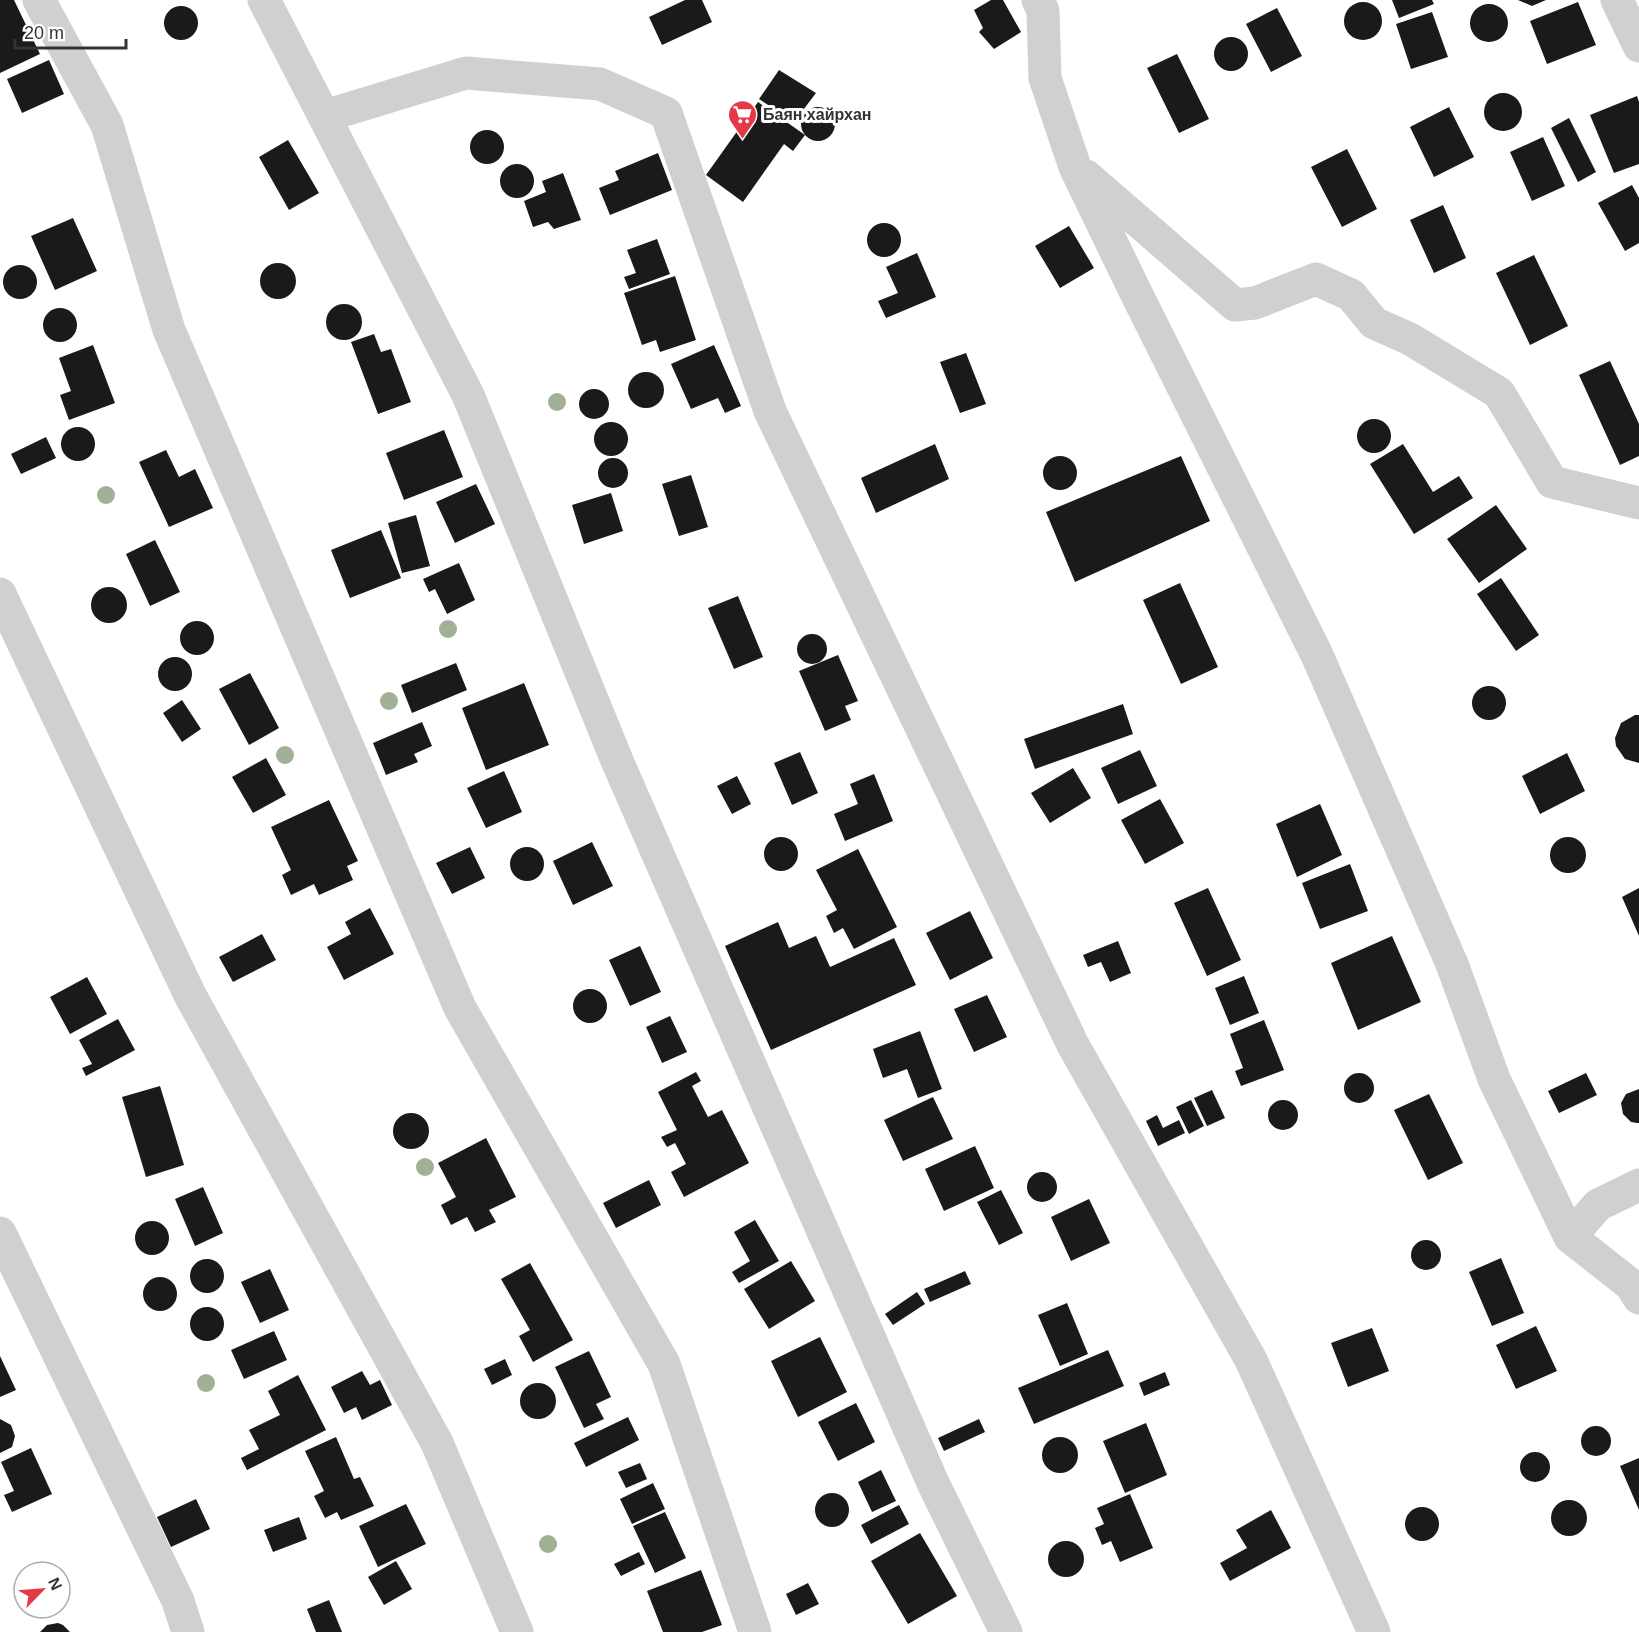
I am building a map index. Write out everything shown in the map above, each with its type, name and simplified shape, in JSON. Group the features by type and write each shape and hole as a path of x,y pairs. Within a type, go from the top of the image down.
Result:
{"street":[{"path":"39,0 107,125 169,330 460,1008 664,1364 755,1632"},
{"path":"264,0 468,395 618,763 933,1483 1006,1632"},
{"path":"1038,0 1042,11 1045,78 1075,167 1317,655 1452,964 1494,1080 1570,1237 1631,1285 1639,1298"},
{"path":"1617,0 1639,46"},
{"path":"325,116 466,73 600,84 666,113 770,411 1073,1045 1251,1360 1374,1632"},
{"path":"1075,167 1234,305 1255,303 1316,279 1351,295 1374,323 1410,339 1499,393 1552,482 1639,503"},
{"path":"0,594 190,995 437,1443 517,1632"},
{"path":"1570,1237 1598,1205 1639,1185"},
{"path":"0,1233 178,1601 188,1632"}],"building":[{"path":"0,0 14,0 40,54 0,73"},
{"path":"685,0 702,0 712,22 662,45 649,17"},
{"path":"991,0 1003,0 1021,32 994,49 979,32 983,28 974,10"},
{"path":"1392,0 1432,0 1434,4 1399,18"},
{"path":"1518,0 1546,0 1532,6"},
{"path":"1363,2 1377,7 1382,21 1377,35 1363,40 1349,35 1344,21 1349,7"},
{"path":"1578,2 1596,45 1547,64 1530,21"},
{"path":"1489,4 1503,9 1508,23 1503,37 1489,42 1475,37 1470,23 1475,9"},
{"path":"181,6 193,11 198,23 193,35 181,40 169,35 164,23 169,11"},
{"path":"1277,8 1302,56 1271,72 1246,24"},
{"path":"1432,12 1448,57 1411,69 1396,24"},
{"path":"1231,37 1243,42 1248,54 1243,66 1231,71 1219,66 1214,54 1219,42"},
{"path":"1177,54 1209,119 1179,133 1147,68"},
{"path":"49,60 64,94 22,113 7,79"},
{"path":"779,70 816,93 794,122 759,99"},
{"path":"1503,93 1517,98 1522,112 1517,126 1503,131 1489,126 1484,112 1489,98"},
{"path":"1637,96 1639,102 1639,164 1614,173 1590,115"},
{"path":"758,102 805,135 793,151 784,144 743,202 706,175"},
{"path":"818,107 830,112 835,124 830,136 818,141 806,136 801,124 806,112"},
{"path":"1449,107 1474,157 1434,177 1410,127"},
{"path":"1569,118 1596,172 1578,182 1551,128"},
{"path":"487,130 499,135 504,147 499,159 487,164 475,159 470,147 475,135"},
{"path":"1543,137 1565,186 1532,201 1510,152"},
{"path":"288,140 319,193 289,210 259,157"},
{"path":"1347,149 1377,209 1342,227 1311,167"},
{"path":"658,153 672,190 610,215 599,188 619,180 615,171"},
{"path":"517,164 529,169 534,181 529,193 517,198 505,193 500,181 505,169"},
{"path":"563,173 581,220 554,229 548,222 533,227 524,201 546,192 542,181"},
{"path":"1632,185 1639,198 1639,243 1625,251 1598,203"},
{"path":"1443,205 1466,258 1434,273 1410,220"},
{"path":"73,218 97,271 55,290 31,236"},
{"path":"884,223 896,228 901,240 896,252 884,257 872,252 867,240 872,228"},
{"path":"1069,226 1094,268 1060,288 1035,246"},
{"path":"657,239 670,274 629,289 624,277 636,273 627,250"},
{"path":"917,253 936,297 886,318 878,301 898,293 886,267"},
{"path":"1534,255 1568,326 1530,345 1496,273"},
{"path":"278,263 291,268 296,281 291,294 278,299 265,294 260,281 265,268"},
{"path":"20,265 32,270 37,282 32,294 20,299 8,294 3,282 8,270"},
{"path":"675,276 696,340 660,352 656,340 642,345 624,293"},
{"path":"344,304 356,310 362,322 356,334 344,340 332,334 326,322 332,310"},
{"path":"60,308 72,313 77,325 72,337 60,342 48,337 43,325 48,313"},
{"path":"374,334 381,352 391,349 411,402 378,414 351,342"},
{"path":"93,345 115,403 69,420 60,395 71,391 59,358"},
{"path":"714,345 741,406 725,413 718,398 691,409 671,364"},
{"path":"966,353 986,404 960,413 940,362"},
{"path":"1610,361 1639,424 1639,456 1620,465 1579,375"},
{"path":"646,372 659,377 664,390 659,403 646,408 633,403 628,390 633,377"},
{"path":"594,389 605,393 609,404 605,415 594,419 583,415 579,404 583,393"},
{"path":"1374,419 1386,424 1391,436 1386,448 1374,453 1362,448 1357,436 1362,424"},
{"path":"611,422 623,427 628,439 623,451 611,456 599,451 594,439 599,427"},
{"path":"78,427 90,432 95,444 90,456 78,461 66,456 61,444 66,432"},
{"path":"444,430 463,477 404,500 386,453"},
{"path":"46,437 56,458 21,474 11,454"},
{"path":"935,444 949,479 876,513 861,478"},
{"path":"1403,444 1433,492 1459,476 1473,498 1414,534 1370,464"},
{"path":"166,450 179,477 195,469 213,508 169,527 139,462"},
{"path":"1060,456 1072,461 1077,473 1072,485 1060,490 1048,485 1043,473 1048,461"},
{"path":"1181,456 1210,521 1075,582 1046,512"},
{"path":"613,458 624,462 628,473 624,484 613,488 602,484 598,473 602,462"},
{"path":"691,475 708,527 679,536 662,484"},
{"path":"476,484 495,524 455,543 436,502"},
{"path":"611,493 623,531 584,544 572,505"},
{"path":"1496,505 1527,549 1479,583 1447,539"},
{"path":"416,515 430,566 402,573 388,523"},
{"path":"381,530 401,578 350,598 331,550"},
{"path":"155,540 180,592 150,606 126,554"},
{"path":"459,563 475,600 447,614 435,589 429,592 423,579"},
{"path":"1501,578 1539,635 1516,651 1477,594"},
{"path":"1180,583 1218,667 1181,684 1143,600"},
{"path":"109,587 122,592 127,605 122,618 109,623 96,618 91,605 96,592"},
{"path":"738,596 763,657 734,669 708,608"},
{"path":"197,621 209,626 214,638 209,650 197,655 185,650 180,638 185,626"},
{"path":"812,634 818,635 826,643 826,655 818,663 812,664 806,663 798,655 797,649 798,643 806,635"},
{"path":"838,655 858,701 845,706 851,720 825,731 799,671"},
{"path":"175,657 187,662 192,674 187,686 175,691 163,686 158,674 163,662"},
{"path":"456,663 467,690 412,713 401,685"},
{"path":"250,673 279,728 249,745 219,689"},
{"path":"524,683 549,745 486,770 462,708"},
{"path":"1489,686 1501,691 1506,703 1501,715 1489,720 1477,715 1472,703 1477,691"},
{"path":"182,700 201,729 182,742 163,713"},
{"path":"1123,704 1133,734 1035,769 1024,739"},
{"path":"1639,715 1639,763 1625,759 1616,746 1615,738 1621,723"},
{"path":"422,722 432,746 414,754 418,762 386,775 373,743"},
{"path":"1140,750 1157,786 1118,804 1101,768"},
{"path":"800,752 818,793 792,805 774,763"},
{"path":"1567,753 1585,791 1540,814 1522,776"},
{"path":"266,758 286,795 253,813 232,777"},
{"path":"1073,768 1091,798 1050,823 1031,793"},
{"path":"504,771 522,812 486,828 467,788"},
{"path":"874,774 893,821 845,841 834,814 858,804 850,784"},
{"path":"737,776 751,804 732,814 717,786"},
{"path":"1160,799 1184,843 1145,864 1121,820"},
{"path":"329,800 358,861 347,866 353,880 319,895 314,884 291,895 282,875 291,870 271,827"},
{"path":"1320,804 1342,855 1297,877 1276,824"},
{"path":"781,837 793,842 798,854 793,866 781,871 769,866 764,854 769,842"},
{"path":"1568,837 1581,842 1586,855 1581,868 1568,873 1555,868 1550,855 1555,842"},
{"path":"592,842 613,886 573,905 553,861"},
{"path":"470,847 485,878 452,894 436,863"},
{"path":"527,847 539,852 544,864 539,876 527,881 515,876 510,864 515,852"},
{"path":"858,849 897,927 854,949 843,928 834,933 826,916 837,910 816,870"},
{"path":"1350,864 1368,911 1320,929 1302,883"},
{"path":"1208,888 1241,960 1207,976 1174,903"},
{"path":"1639,888 1639,936 1622,897"},
{"path":"370,908 394,954 344,980 327,947 351,934 345,922"},
{"path":"970,911 993,958 950,980 926,933"},
{"path":"778,922 789,948 816,936 830,967 894,938 916,985 771,1050 725,946"},
{"path":"262,934 276,960 233,982 219,957"},
{"path":"1392,936 1421,1002 1358,1030 1331,963"},
{"path":"1118,941 1131,973 1110,982 1101,962 1088,967 1083,955"},
{"path":"640,946 661,992 630,1006 609,960"},
{"path":"1244,976 1259,1013 1230,1025 1215,988"},
{"path":"87,977 107,1014 70,1034 50,997"},
{"path":"590,989 602,994 607,1006 602,1018 590,1023 578,1018 573,1006 578,994"},
{"path":"987,995 1007,1037 974,1052 954,1009"},
{"path":"670,1016 687,1052 662,1063 646,1027"},
{"path":"118,1019 135,1050 86,1076 82,1068 92,1064 79,1040"},
{"path":"1264,1020 1284,1070 1241,1086 1235,1071 1243,1068 1230,1034"},
{"path":"920,1031 942,1089 918,1098 907,1069 883,1078 873,1049"},
{"path":"696,1072 701,1081 692,1086 708,1117 722,1110 749,1163 684,1197 671,1172 686,1164 675,1143 667,1147 661,1137 677,1130 658,1092"},
{"path":"1359,1073 1370,1077 1374,1088 1370,1099 1359,1103 1348,1099 1344,1088 1348,1077"},
{"path":"1586,1073 1597,1095 1559,1113 1548,1091"},
{"path":"160,1086 184,1165 146,1177 122,1097"},
{"path":"1639,1089 1639,1123 1637,1123 1631,1122 1623,1114 1621,1103 1626,1094"},
{"path":"1212,1090 1225,1118 1207,1126 1194,1098"},
{"path":"1429,1094 1463,1163 1428,1180 1394,1110"},
{"path":"933,1097 953,1139 903,1161 884,1120"},
{"path":"1191,1100 1204,1126 1189,1134 1176,1107"},
{"path":"1283,1100 1294,1104 1298,1115 1294,1126 1283,1130 1272,1126 1268,1115 1272,1104"},
{"path":"411,1113 424,1118 429,1131 424,1144 411,1149 398,1144 393,1131 398,1118"},
{"path":"1157,1115 1163,1128 1179,1120 1185,1133 1158,1146 1146,1121"},
{"path":"486,1138 516,1197 489,1210 496,1222 475,1232 467,1217 451,1225 441,1205 456,1197 438,1163"},
{"path":"975,1146 994,1188 944,1211 925,1169"},
{"path":"1042,1172 1053,1176 1057,1187 1053,1198 1042,1202 1031,1198 1027,1187 1031,1176"},
{"path":"649,1180 661,1205 616,1228 603,1203"},
{"path":"203,1187 223,1233 195,1246 175,1199"},
{"path":"1001,1190 1023,1233 999,1245 977,1202"},
{"path":"1089,1199 1110,1243 1071,1261 1051,1217"},
{"path":"755,1220 779,1261 739,1283 732,1272 750,1261 734,1232"},
{"path":"152,1221 164,1226 169,1238 164,1250 152,1255 140,1250 135,1238 140,1226"},
{"path":"1426,1240 1437,1244 1441,1255 1437,1266 1426,1270 1415,1266 1411,1255 1415,1244"},
{"path":"1501,1258 1524,1313 1492,1326 1469,1272"},
{"path":"207,1259 219,1264 224,1276 219,1288 207,1293 195,1288 190,1276 195,1264"},
{"path":"791,1261 815,1301 769,1329 744,1289"},
{"path":"530,1263 573,1340 533,1362 519,1336 530,1330 501,1279"},
{"path":"270,1269 289,1310 260,1323 241,1282"},
{"path":"965,1271 971,1284 930,1302 924,1289"},
{"path":"160,1277 172,1282 177,1294 172,1306 160,1311 148,1306 143,1294 148,1282"},
{"path":"917,1292 925,1304 893,1325 885,1314"},
{"path":"1067,1303 1088,1354 1060,1366 1038,1315"},
{"path":"207,1307 219,1312 224,1324 219,1336 207,1341 195,1336 190,1324 195,1312"},
{"path":"1536,1326 1557,1371 1516,1389 1496,1345"},
{"path":"1372,1328 1389,1371 1348,1387 1331,1343"},
{"path":"274,1331 287,1360 244,1379 231,1350"},
{"path":"820,1337 847,1392 798,1417 771,1361"},
{"path":"1108,1350 1124,1386 1034,1424 1018,1388"},
{"path":"589,1351 611,1397 596,1404 604,1419 584,1428 555,1367"},
{"path":"0,1356 16,1390 0,1397"},
{"path":"505,1359 512,1375 492,1385 484,1369"},
{"path":"362,1371 370,1385 380,1380 392,1405 362,1420 356,1407 344,1413 331,1387"},
{"path":"1165,1372 1170,1385 1144,1396 1139,1383"},
{"path":"298,1375 326,1430 247,1470 241,1458 259,1449 249,1430 280,1415 268,1391"},
{"path":"538,1383 550,1389 556,1401 550,1413 538,1419 526,1413 520,1401 526,1389"},
{"path":"856,1403 875,1442 838,1461 818,1422"},
{"path":"628,1417 639,1440 586,1467 574,1443"},
{"path":"0,1419 11,1425 15,1436 12,1447 0,1453"},
{"path":"979,1419 985,1432 944,1451 938,1438"},
{"path":"1146,1423 1167,1475 1125,1493 1103,1441"},
{"path":"1596,1426 1607,1430 1611,1441 1607,1452 1596,1456 1585,1452 1581,1441 1585,1430"},
{"path":"336,1437 354,1479 360,1477 374,1506 341,1520 337,1512 325,1518 314,1496 324,1491 305,1451"},
{"path":"1060,1437 1073,1442 1078,1455 1073,1468 1060,1473 1047,1468 1042,1455 1047,1442"},
{"path":"31,1448 52,1494 12,1512 4,1495 14,1491 1,1462"},
{"path":"1535,1452 1546,1456 1550,1467 1546,1478 1535,1482 1524,1478 1520,1467 1524,1456"},
{"path":"1639,1458 1639,1510 1620,1466"},
{"path":"640,1463 647,1479 626,1488 618,1472"},
{"path":"881,1470 896,1501 872,1512 858,1482"},
{"path":"653,1483 665,1509 632,1524 620,1499"},
{"path":"832,1493 844,1498 849,1510 844,1522 832,1527 820,1522 815,1510 820,1498"},
{"path":"1130,1494 1153,1548 1120,1562 1111,1541 1102,1545 1095,1528 1104,1524 1097,1508"},
{"path":"196,1499 210,1529 171,1547 157,1517"},
{"path":"1569,1500 1582,1505 1587,1518 1582,1531 1569,1536 1556,1531 1551,1518 1556,1505"},
{"path":"406,1504 426,1544 378,1567 359,1526"},
{"path":"899,1505 909,1524 871,1544 861,1525"},
{"path":"1422,1507 1434,1512 1439,1524 1434,1536 1422,1541 1410,1536 1405,1524 1410,1512"},
{"path":"1271,1510 1291,1548 1230,1581 1220,1563 1247,1548 1236,1530"},
{"path":"665,1512 686,1558 655,1573 633,1526"},
{"path":"299,1517 307,1539 273,1552 264,1530"},
{"path":"920,1533 957,1596 908,1624 871,1561"},
{"path":"1066,1541 1079,1546 1084,1559 1079,1572 1066,1577 1053,1572 1048,1559 1053,1546"},
{"path":"639,1552 645,1564 621,1576 614,1564"},
{"path":"396,1561 412,1589 384,1605 368,1577"},
{"path":"701,1570 722,1625 702,1632 663,1632 647,1591"},
{"path":"808,1583 819,1604 796,1615 786,1594"},
{"path":"329,1600 342,1632 316,1632 307,1609"},
{"path":"58,1623 70,1632 40,1632 47,1625"}],"place":[{"name":"Баян хайрхан","path":"742,140"}]}
